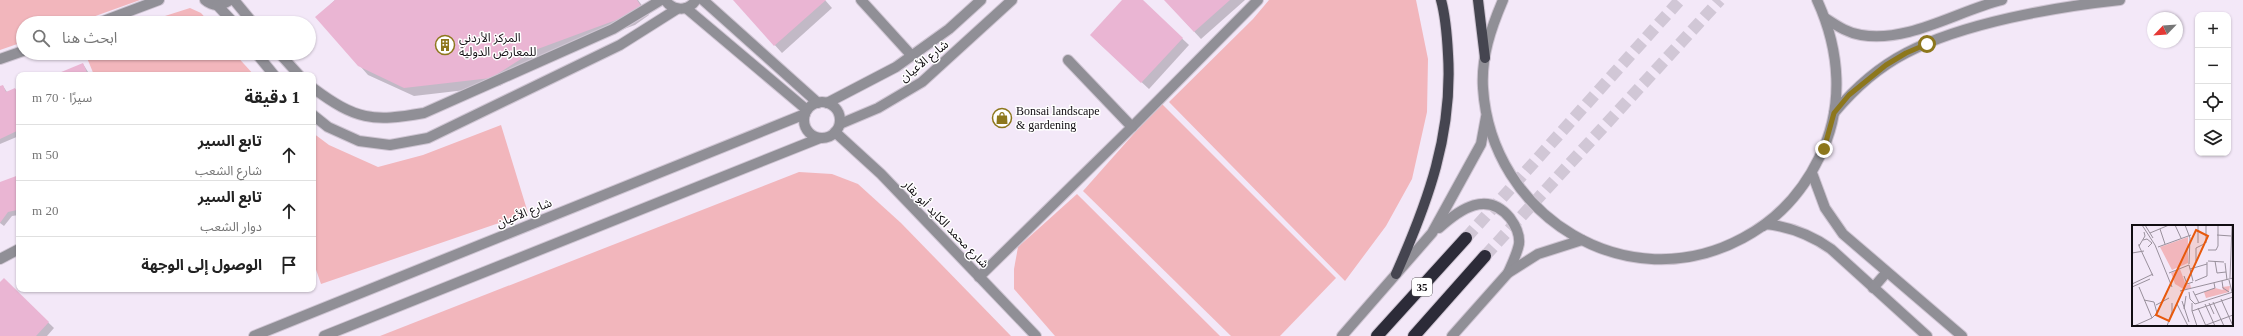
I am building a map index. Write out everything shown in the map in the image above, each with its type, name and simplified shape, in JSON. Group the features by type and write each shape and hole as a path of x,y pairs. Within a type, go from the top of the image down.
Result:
{"highway":[{"name":"35","path":"1377,336 1466,238"},
{"name":"35","path":"1414,336 1486,256"}],"main road":[{"path":"1396,274 1415,231 1431,186 1446,129 1449,100 1449,72 1446,19 1441,0"},
{"path":"1478,0 1485,58"}],"street":[{"path":"117,16 160,0"},
{"path":"205,0 217,5 227,16"},
{"path":"217,5 226,4 230,0"},
{"path":"234,0 247,16"},
{"path":"316,90 335,104 362,116 393,118 424,113 613,29 661,0"},
{"path":"665,0 669,5 682,9 806,112"},
{"path":"316,117 328,127 360,141 390,145 428,138 620,45 696,0"},
{"path":"324,336 820,138 828,137 838,128 837,111 822,103 703,0"},
{"path":"861,0 912,56"},
{"name":"شارع الأعيان","path":"822,103 896,67 949,29 981,0"},
{"name":"شارع الأعيان","path":"838,128 878,108 922,82 1012,0"},
{"path":"979,277 1132,127 1258,0"},
{"path":"1503,0 1492,25 1485,58 1483,87 1487,116 1494,142 1502,160 1520,189 1543,214 1559,227 1582,240 1618,254 1663,259 1708,252 1733,243 1766,224 1780,225 1807,234 1831,249 1927,336"},
{"path":"1756,230 1782,210 1796,195 1812,173 1824,149 1834,113 1837,96 1836,59 1825,18 1817,0"},
{"path":"1825,18 1845,30 1860,35 1879,36 1913,30 2002,0"},
{"path":"1834,113 1849,95 1873,75 1906,53 1927,44 1981,26 2019,17 2090,3 2120,0"},
{"path":"0,60 16,54"},
{"path":"262,60 272,72"},
{"path":"285,60 296,72"},
{"path":"1068,60 1132,127"},
{"path":"820,138 812,136 807,130 804,122 806,112 822,103"},
{"name":"شارع الأعيان","path":"254,336 806,112"},
{"path":"1432,234 1481,144 1487,116"},
{"name":"شارع محمد الكايد أبو بقار","path":"838,128 1036,336"},
{"path":"1812,173 1825,208 1833,222 1843,234 1886,273 1962,336"},
{"path":"1342,336 1432,234 1454,214 1466,208 1478,204 1491,204 1505,212 1515,225 1519,244 1508,273"},
{"path":"1452,336 1508,273 1538,254 1582,240"},
{"path":"0,259 16,251"},
{"path":"1873,288 1886,273"}],"shaded area":[{"path":"0,0 140,0 95,16 16,16 16,44 0,50"},
{"path":"1269,0 1416,0 1428,59 1427,112 1412,179 1386,226 1345,281 1169,102 1253,19"},
{"path":"190,8 201,13 204,16 165,16"},
{"path":"88,60 240,60 251,72 93,72"},
{"path":"1161,103 1336,278 1280,336 1231,336 1083,191"},
{"path":"501,125 528,213 321,284 316,270 316,135 329,145 378,167 423,155"},
{"path":"799,172 832,174 858,184 901,223 1011,336 380,336"},
{"path":"1077,194 1220,336 1055,336 1014,289 1014,269 1018,247"}],"building":[{"name":"المركز الأردني للمعارض الدولية","path":"335,0 637,0 641,6 627,16 535,50 491,78 404,88 358,66 316,18 316,16"},
{"path":"733,0 826,0 774,46"},
{"path":"1122,0 1143,0 1183,38 1141,83 1090,35"},
{"path":"1164,0 1230,0 1194,32"},
{"path":"83,63 87,72 61,72"},
{"path":"3,85 6,92 15,88 16,90 16,131 0,139 0,86"},
{"path":"16,176 16,210 8,212 0,223 0,182"},
{"path":"4,278 16,290 16,292 18,292 49,322 36,336 0,336 0,282"}],"tunnel":[{"path":"1466,238 1680,0"},
{"path":"1485,256 1720,0"}],"place":[{"name":"المركز الأردني للمعارض الدولية","path":"445,45"},
{"name":"Bonsai landscape & gardening","path":"1002,118"}],"route":[{"path":"1824,149 1832,126 1834,113 1849,95 1886,65 1906,53 1927,44"}]}
